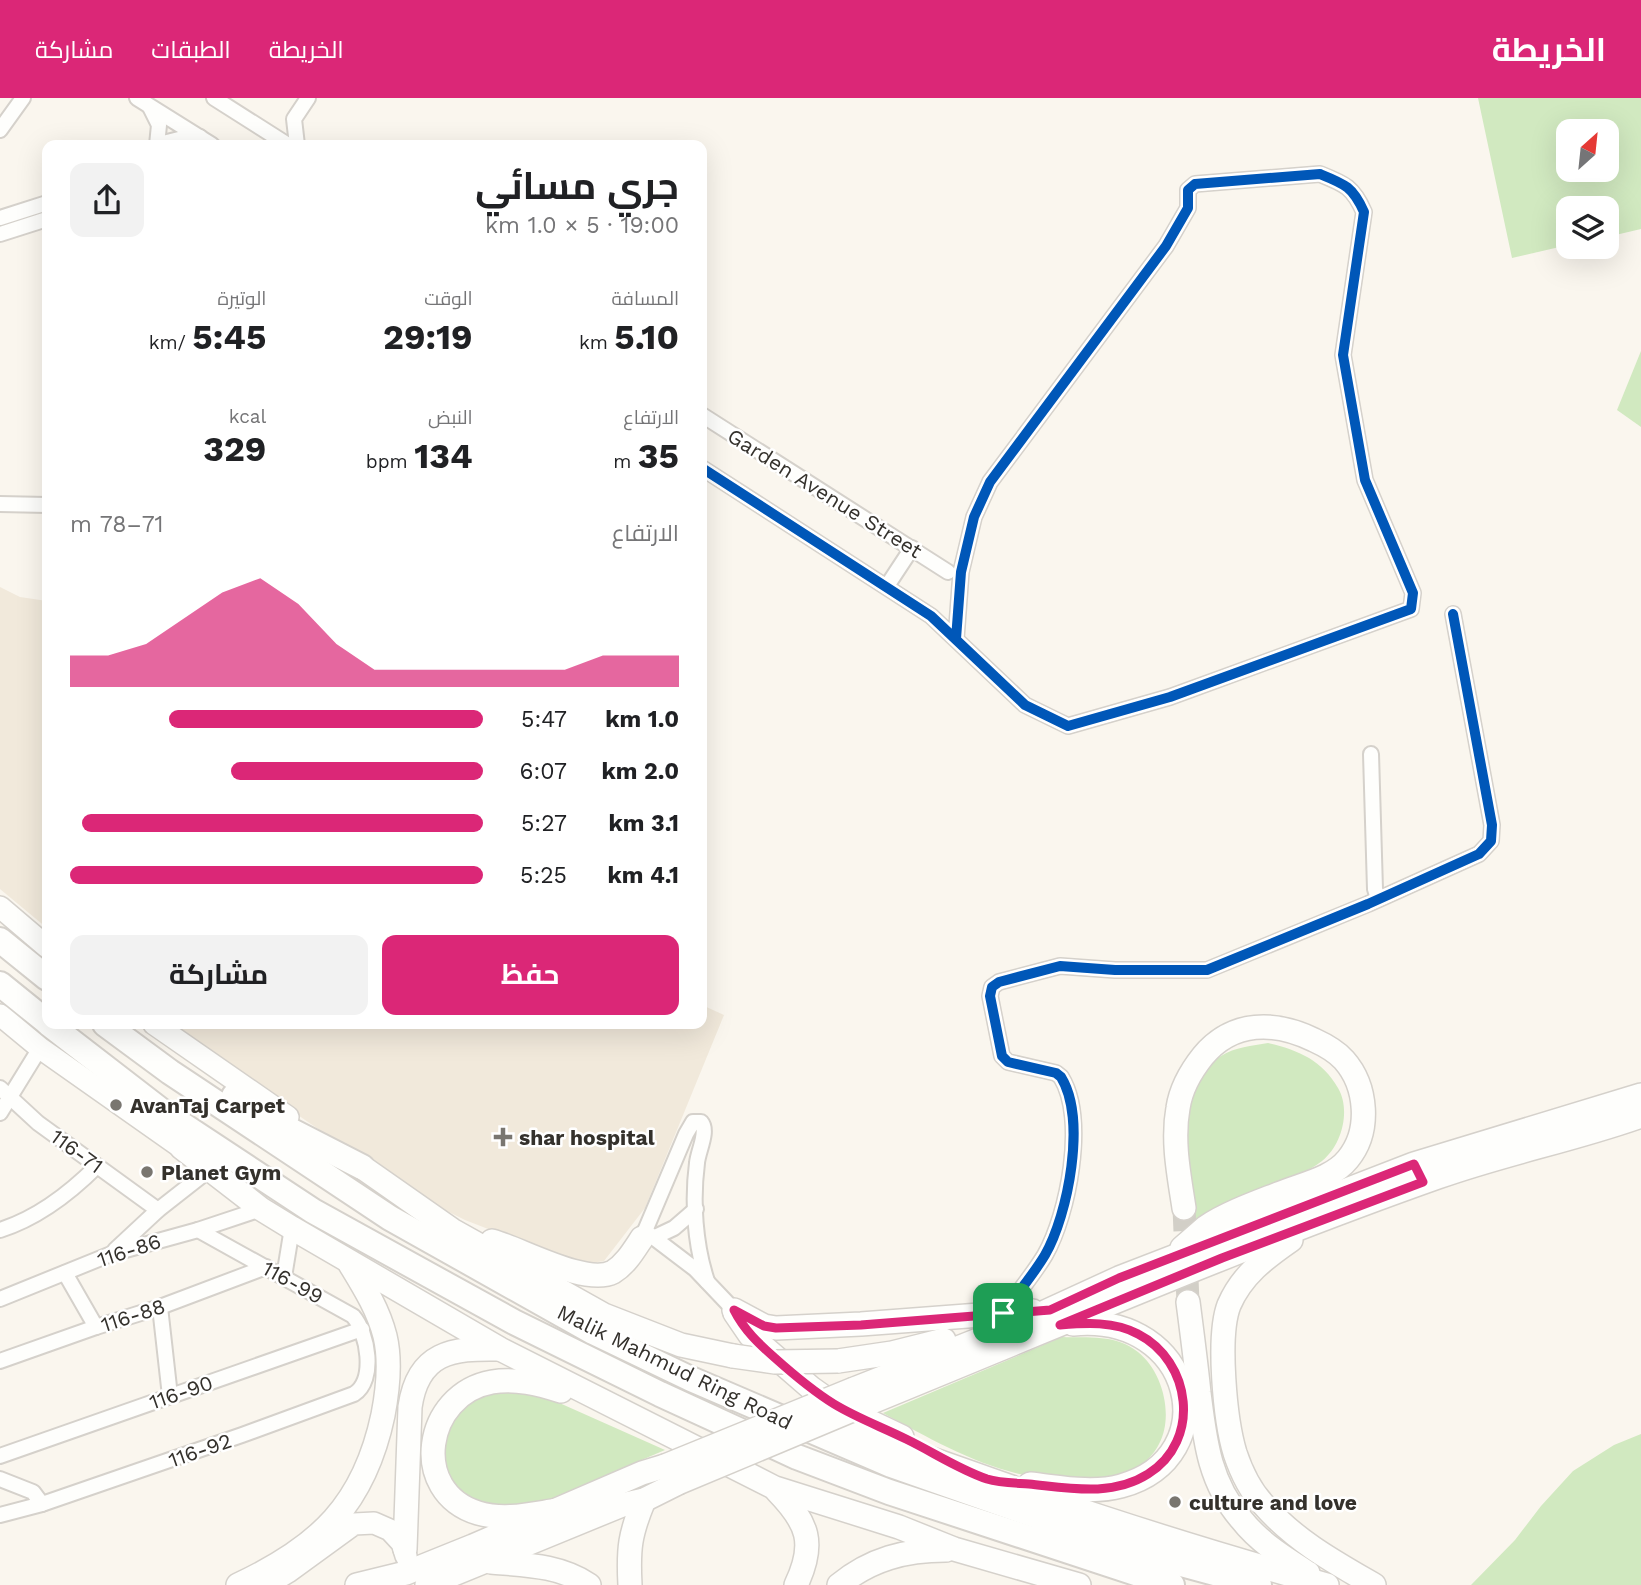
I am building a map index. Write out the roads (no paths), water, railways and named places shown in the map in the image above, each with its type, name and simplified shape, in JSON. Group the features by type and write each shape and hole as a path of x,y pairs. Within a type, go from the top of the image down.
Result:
{"highway":[{"path":"0,940 42,974"},
{"name":"Malik Mahmud Ring Road","path":"0,984 42,1018"},
{"name":"Malik Mahmud Ring Road","path":"56,1029 163,1112 313,1211 514,1322 660,1394 797,1457 889,1492 1172,1585"},
{"name":"Malik Mahmud Ring Road","path":"112,1029 170,1072 390,1218 593,1332 842,1446 978,1497 1148,1555 1258,1585"},
{"path":"129,1029 284,1127 362,1167"},
{"path":"163,1112 182,1148"}],"main road":[{"path":"0,907 42,943"},
{"path":"0,1015 40,1048 182,1148 261,1209 500,1349 775,1488 899,1527 954,1549 1079,1585"},
{"path":"1168,1259 1207,1226 1329,1174 1350,1156 1363,1130 1363,1102 1355,1078 1345,1061 1330,1048 1296,1031 1259,1025 1241,1030 1210,1048 1183,1087 1178,1108 1178,1169 1184,1208"},
{"name":"Malik Mahmud Ring Road","path":"161,1029 452,1230 604,1315 681,1345 733,1356 795,1363 838,1361 892,1353 1004,1321"},
{"path":"1055,1318 1168,1259 1641,1095"},
{"path":"1374,1585 1300,1540 1262,1504 1241,1469 1231,1438 1223,1356 1224,1319 1238,1287 1252,1269 1272,1253 1336,1214 1418,1173 1601,1131 1641,1116"},
{"path":"630,1585 628,1552 632,1530 644,1500 671,1474 1055,1318 1336,1214"},
{"path":"452,1230 506,1245 593,1276 606,1275 618,1268 647,1235"},
{"path":"238,1585 290,1556 333,1522 358,1486 379,1434 388,1379 385,1337 372,1301 348,1261"},
{"path":"1188,1302 1208,1457 1222,1490 1251,1531 1280,1555 1326,1585"},
{"path":"734,1310 764,1326 776,1328 1055,1318 1135,1332 1157,1346 1175,1370 1184,1396 1185,1412 1175,1443 1158,1467 1147,1475 1120,1486 1085,1489 990,1480"},
{"path":"734,1310 750,1335 811,1388 835,1405 954,1465"},
{"path":"858,1397 1004,1321"},
{"path":"406,1552 410,1407 414,1388 425,1370 449,1352 465,1348 500,1349"},
{"path":"558,1510 511,1518 480,1514 464,1508 440,1482 433,1461 433,1438 445,1411 454,1399 471,1389 492,1382 521,1381 603,1402"},
{"path":"795,1424 875,1441 954,1465 990,1480 1187,1545 1326,1585"},
{"path":"358,1585 406,1573 642,1473 671,1474"},
{"path":"775,1488 799,1514 807,1544 806,1564 796,1585"},
{"path":"427,1585 622,1505 644,1500"},
{"path":"266,1585 354,1524 367,1522 382,1526 397,1536 406,1552"},
{"path":"839,1585 857,1571 890,1556 922,1550 954,1549"},
{"path":"484,1561 550,1567 575,1576 589,1585"}],"street":[{"path":"0,130 23,98"},
{"path":"214,98 280,140"},
{"path":"296,140 294,119 308,98"},
{"path":"143,102 204,140"},
{"path":"143,102 159,125 158,140"},
{"path":"175,140 200,137"},
{"name":"Garden Avenue Street","path":"707,471 931,616 1025,705 1068,726 1171,696 1410,609 1413,593 1365,480 1343,355 1364,212 1356,194 1339,181 1320,174 1195,184 1188,190 1188,208 1166,246 990,482 974,517 961,572 956,639"},
{"path":"0,218 42,205"},
{"path":"0,234 42,221"},
{"name":"Garden Avenue Street","path":"707,418 948,572"},
{"path":"0,504 42,505"},
{"path":"887,586 912,548"},
{"path":"1004,1321 1045,1255 1067,1199 1075,1119 1061,1077 1056,1073 1007,1062 1002,1056 990,996 992,987 999,982 1060,966 1115,970 1207,970 1479,854 1490,841 1492,825 1453,614"},
{"path":"1371,754 1375,889 1378,899"},
{"path":"0,1113 5,1093 40,1048"},
{"name":"116-71","path":"5,1093 38,1123 158,1210"},
{"path":"647,1235 686,1134 692,1124 698,1121 704,1124 705,1130 696,1167 696,1209 699,1247 707,1281"},
{"path":"0,1230 49,1207 97,1166"},
{"path":"111,1254 158,1210 209,1170"},
{"name":"116-86","path":"0,1299 111,1254 261,1209"},
{"path":"647,1235 674,1228 696,1209"},
{"path":"284,1277 292,1228"},
{"name":"116-99","path":"198,1230 347,1312 362,1329"},
{"path":"647,1235 707,1281 734,1310"},
{"name":"116-88","path":"0,1361 160,1307 266,1267"},
{"path":"65,1273 96,1327"},
{"path":"160,1307 170,1396"},
{"name":"116-92","path":"0,1515 42,1504 354,1394 364,1382 367,1352 362,1329"},
{"name":"116-90","path":"0,1456 362,1329"},
{"path":"0,1479 33,1492 42,1504"}],"tunnel":[{"path":"1184,1208 1188,1302"}],"place":[{"name":"AvanTaj Carpet","path":"116,1105"},
{"name":"shar hospital","path":"503,1137"},
{"name":"Planet Gym","path":"147,1172"},
{"name":"culture and love","path":"1175,1502"}]}
